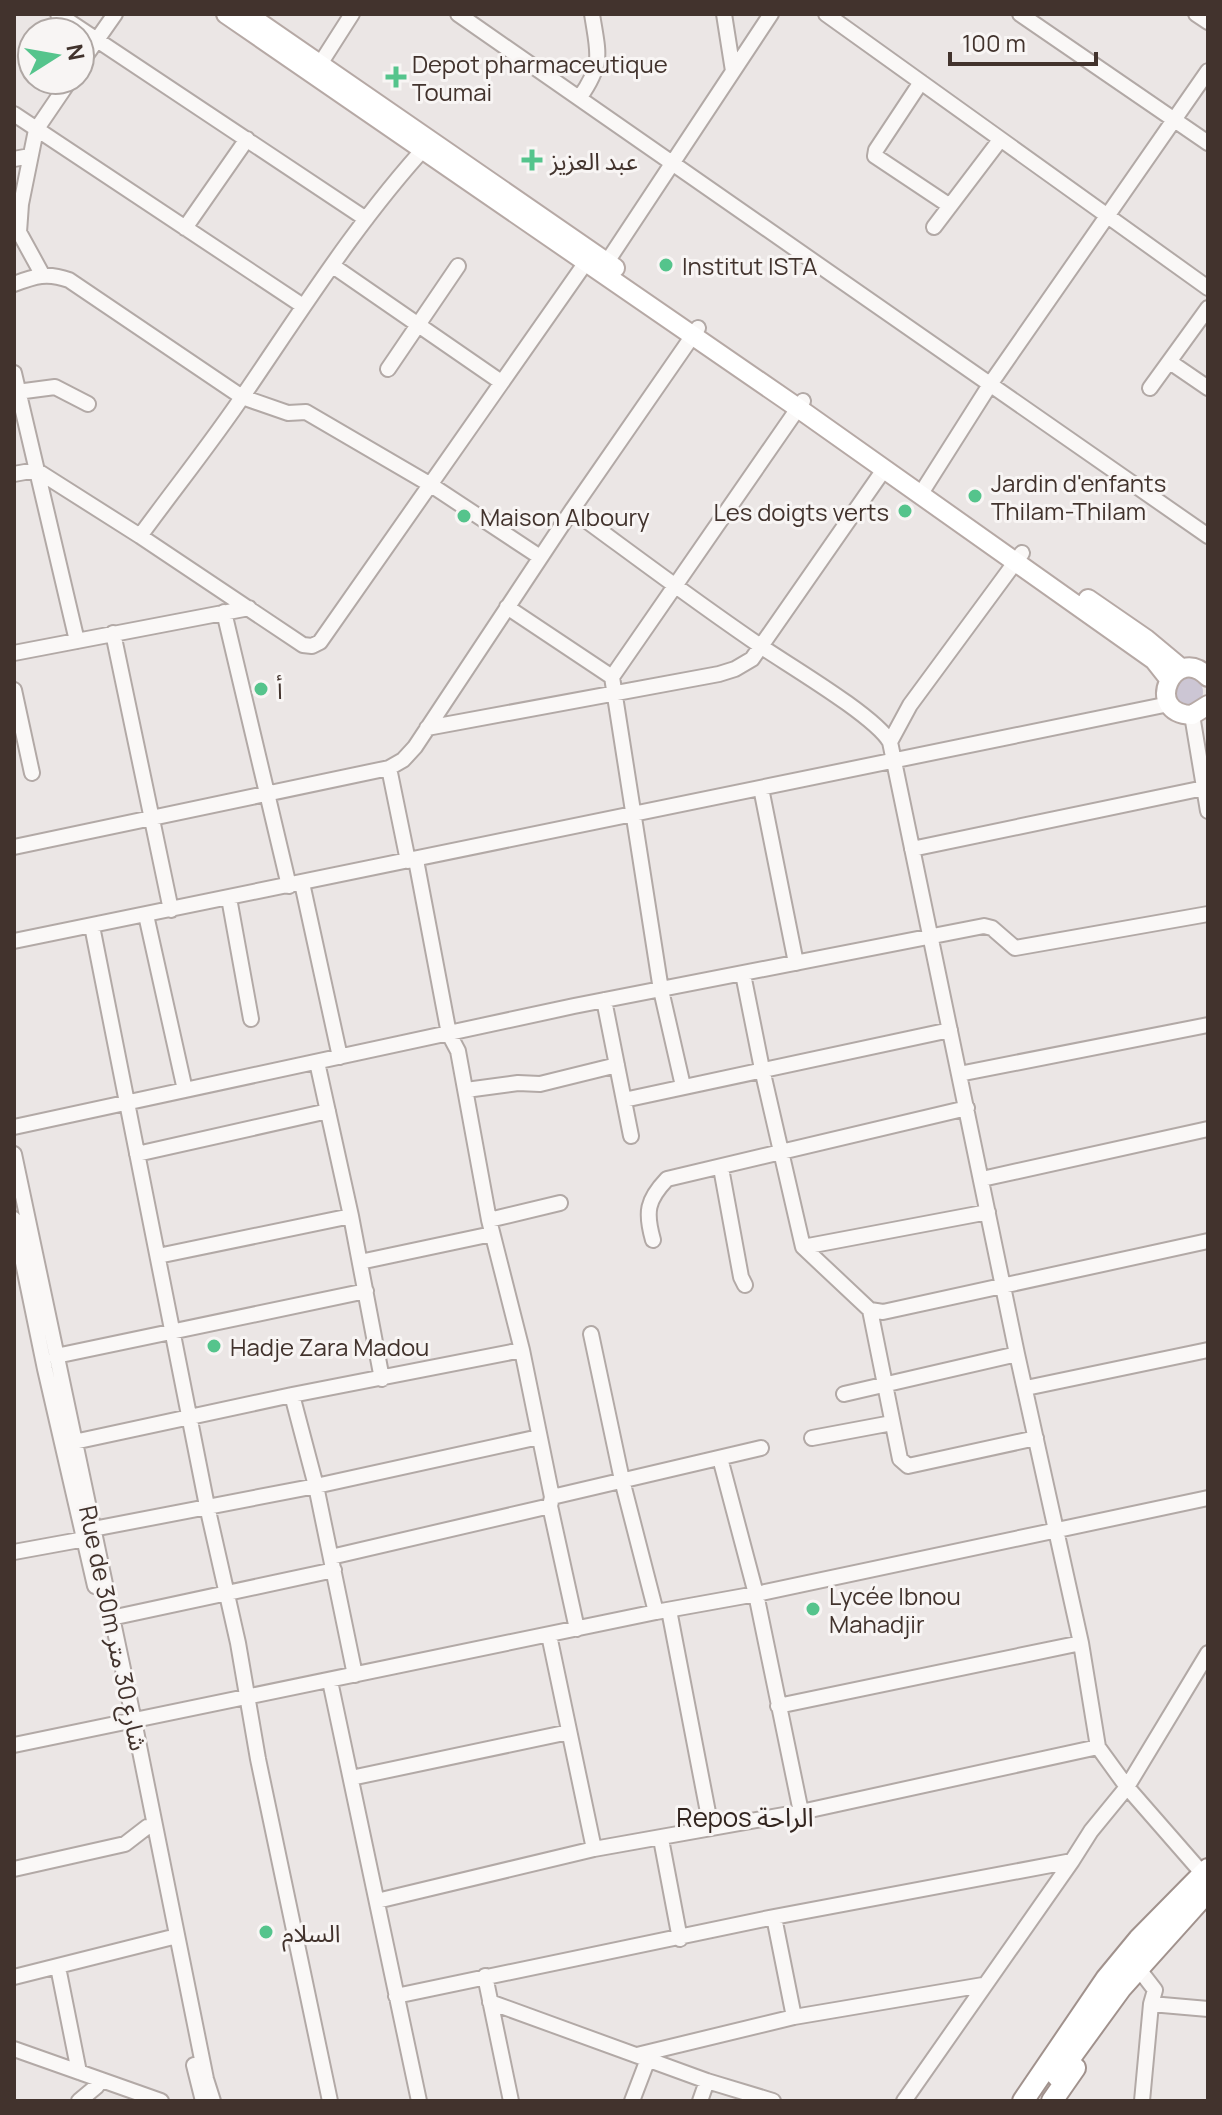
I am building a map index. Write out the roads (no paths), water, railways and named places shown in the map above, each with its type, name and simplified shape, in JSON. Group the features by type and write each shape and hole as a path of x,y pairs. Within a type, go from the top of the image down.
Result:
{"highway":[{"path":"1007,2101 1074,2014 1138,1968 1206,1878"},
{"path":"1023,2101 1044,2093 1139,1939 1206,1878"}],"main road":[{"path":"226,14 427,145 800,404 1019,558 1154,660 1176,674 1197,669 1208,677"},
{"path":"247,14 316,70"},
{"path":"800,404 885,468 924,491"},
{"path":"1176,674 1166,691 1169,704 1179,712 1200,710"}],"street":[{"path":"58,14 366,219"},
{"path":"97,38 115,14"},
{"path":"316,70 352,14"},
{"path":"458,14 1208,536"},
{"path":"580,97 598,65 592,14"},
{"path":"724,14 733,71"},
{"path":"14,474 36,470 303,645 312,646 320,642 501,382 673,163 771,14"},
{"path":"826,14 1208,288"},
{"path":"1020,14 1208,143"},
{"path":"1196,14 1208,22"},
{"path":"924,491 991,383 1208,71"},
{"path":"921,82 875,156 950,206"},
{"path":"42,274 19,232 21,204 36,130 59,96"},
{"path":"14,114 303,306"},
{"path":"185,228 247,139"},
{"path":"934,227 1000,140"},
{"path":"140,536 366,219 427,145"},
{"path":"14,159 30,156"},
{"path":"333,266 501,382"},
{"path":"388,369 458,266"},
{"path":"14,284 42,274 54,274 69,280 242,397 288,413 306,412 431,485 540,557"},
{"path":"1150,388 1208,308"},
{"path":"14,847 389,768 403,760 696,332"},
{"path":"1170,362 1208,388"},
{"path":"14,373 77,641"},
{"path":"17,392 55,387 88,404"},
{"path":"683,1086 661,990 612,677 800,404"},
{"path":"427,728 614,695 735,669 752,659 885,468"},
{"path":"572,510 849,706 882,731 890,742 1017,1354 1081,1643 1098,1747 1127,1787 1206,1878"},
{"path":"890,742 910,705 1019,558"},
{"path":"507,607 612,677"},
{"path":"14,653 249,608"},
{"path":"224,612 268,793 296,884 340,1057"},
{"path":"113,633 171,910"},
{"path":"14,690 32,773"},
{"path":"14,941 1169,704"},
{"path":"1200,710 1208,811"},
{"path":"389,768 449,1034 458,1051 491,1227 522,1350 577,1629"},
{"path":"761,788 796,963"},
{"path":"912,849 1204,788"},
{"path":"229,898 251,1019"},
{"path":"14,1127 604,1000 988,926 1015,948 1208,914"},
{"path":"146,915 185,1090"},
{"path":"92,926 258,1759 330,2101"},
{"path":"743,974 803,1247 870,1310 883,1312 1208,1241"},
{"path":"604,1000 631,1136"},
{"path":"959,1074 1208,1025"},
{"path":"624,1100 950,1030"},
{"path":"317,1062 382,1379"},
{"path":"466,1090 508,1084 540,1084 617,1065"},
{"path":"653,1240 648,1211 654,1193 667,1179 967,1108"},
{"path":"137,1154 328,1111"},
{"path":"982,1179 1208,1129"},
{"name":"Rue de 30m شارع 30 متر","path":"14,1154 26,1273 56,1356 89,1534 213,2101"},
{"path":"721,1168 745,1285"},
{"path":"360,1262 491,1227 560,1203"},
{"path":"803,1247 988,1212"},
{"path":"158,1256 351,1216"},
{"name":"Rue de 30m شارع 30 متر","path":"14,1219 111,1618 147,1827 203,2101"},
{"path":"56,1356 366,1291"},
{"path":"870,1310 900,1459 908,1466 1036,1438"},
{"path":"591,1334 622,1480 662,1611 711,1828"},
{"path":"74,1442 522,1350"},
{"path":"1026,1388 1208,1350"},
{"path":"844,1394 1017,1354"},
{"path":"292,1395 316,1486 355,1675"},
{"path":"812,1438 892,1423"},
{"path":"14,1552 207,1506 316,1486 539,1437"},
{"path":"111,1618 332,1564 622,1480 761,1448"},
{"path":"720,1458 756,1594 801,1812"},
{"path":"14,1745 756,1594 1208,1498"},
{"path":"549,1635 594,1849"},
{"path":"549,1635 594,1849"},
{"path":"778,1706 1081,1643"},
{"path":"904,2101 1091,1831 1127,1787 1208,1653"},
{"path":"330,1681 419,2101"},
{"path":"351,1778 569,1732"},
{"path":"377,1901 594,1849 801,1812 1098,1747"},
{"path":"14,1869 125,1844 147,1827"},
{"path":"661,1839 680,1939"},
{"path":"396,1996 774,1917 1072,1861"},
{"path":"774,1917 794,2017"},
{"path":"14,1977 169,1938"},
{"path":"58,1967 79,2072"},
{"path":"1138,1968 1155,1990 1142,2101"},
{"path":"485,1976 511,2101"},
{"path":"642,2057 794,2017 983,1985"},
{"path":"490,2002 707,2081 773,2101"},
{"path":"1151,2004 1208,2009"},
{"path":"14,2049 161,2101"},
{"path":"632,2101 642,2057"},
{"path":"14,2058 137,2101"},
{"path":"700,2101 707,2081"},
{"path":"79,2101 97,2086"}],"place":[{"name":"Depot pharmaceutique Toumai","path":"396,77"},
{"name":"عبد العزيز","path":"532,160"},
{"name":"Institut ISTA","path":"666,265"},
{"name":"Jardin d'enfants Thilam-Thilam","path":"975,496"},
{"name":"Les doigts verts","path":"905,511"},
{"name":"Maison Alboury","path":"464,516"},
{"name":"أ","path":"261,689"},
{"name":"Hadje Zara Madou","path":"214,1346"},
{"name":"Lycée Ibnou Mahadjir","path":"813,1609"},
{"name":"السلام","path":"266,1932"}],"district":[{"name":"Repos الراحة","path":"745,1817"}]}
